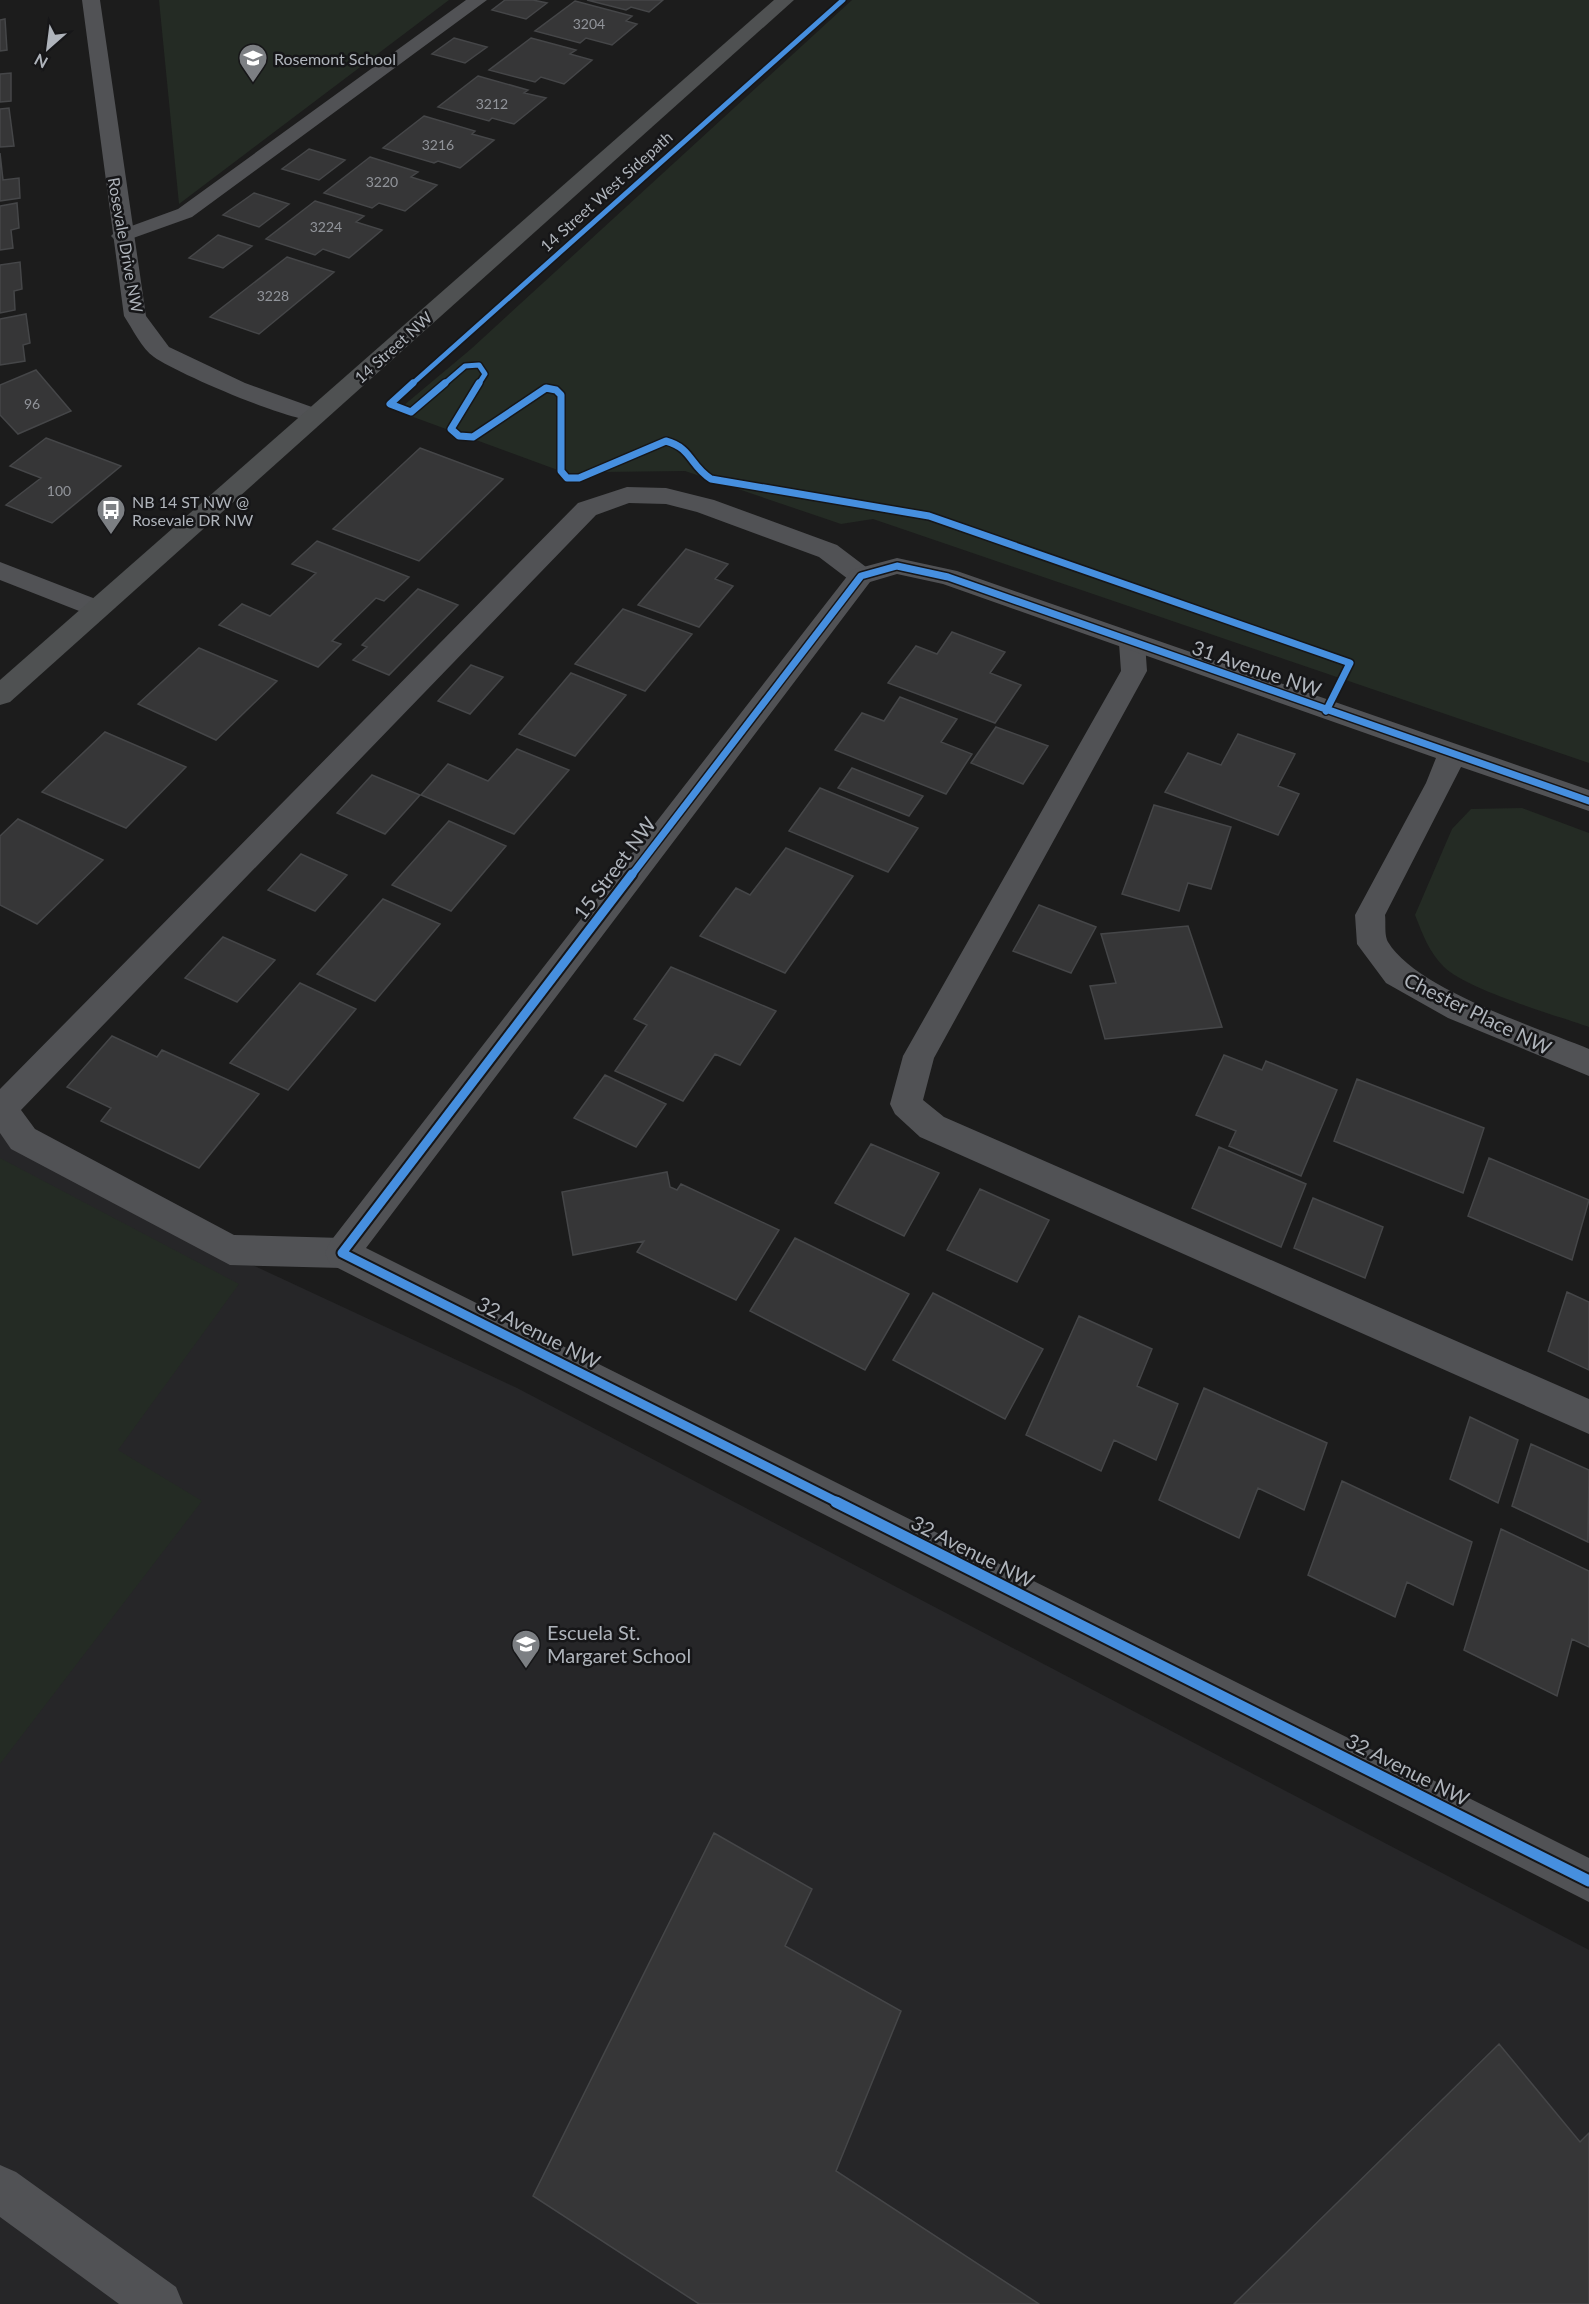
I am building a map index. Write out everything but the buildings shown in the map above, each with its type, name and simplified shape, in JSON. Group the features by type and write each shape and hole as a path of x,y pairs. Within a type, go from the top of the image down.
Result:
{"main road":[{"name":"14 Street NW","path":"0,695 785,0"}],"street":[{"name":"Rosevale Drive NW","path":"91,0 122,236 135,315 160,351 237,388 315,416"},
{"path":"122,236 184,213 478,0"},
{"path":"342,1253 230,1250 23,1139 1,1109 587,509 627,495 666,496 705,506 828,551 861,576"},
{"name":"31 Avenue NW","path":"861,576 897,566 948,577 1589,801"},
{"path":"0,570 97,609"},
{"name":"15 Street NW","path":"342,1253 861,576"},
{"path":"1132,643 1134,671 919,1056 906,1104 932,1126 1589,1417"},
{"name":"Chester Place NW","path":"1452,754 1440,783 1370,915 1372,944 1397,974 1459,1009 1589,1063"},
{"name":"32 Avenue NW","path":"342,1253 1589,1881"},
{"path":"0,2188 159,2304"}],"shaded area":[{"name":"Rosemont School","path":"159,0 449,0 179,204"},
{"path":"852,0 1589,0 1589,763 873,519 841,524 685,471 601,472 574,476 397,411 471,349"},
{"path":"1522,808 1589,833 1589,1027 1491,993 1456,976 1434,955 1415,915 1452,829 1471,809"},
{"name":"Escuela St. Margaret School","path":"0,1131 203,1242 517,1388 1589,1950 1589,2304 0,2304"},
{"path":"0,1158 239,1284 118,1450 202,1501 0,1764"}],"cycle path":[{"name":"14 Street West Sidepath","path":"843,0 390,404 411,412 465,366 479,365 485,374 451,429 459,436 473,437 546,388 556,390 561,395 561,471 567,478 579,478 666,441 683,447 698,469 711,479 929,516 1350,663 1326,711"},
{"path":"1589,801 948,577 897,566 861,576 342,1253 1589,1881"}],"place":[{"name":"Rosemont School","path":"253,84"},
{"name":"NB 14 ST NW @ Rosevale DR NW","path":"111,536"},
{"name":"Escuela St. Margaret School","path":"526,1670"}]}
